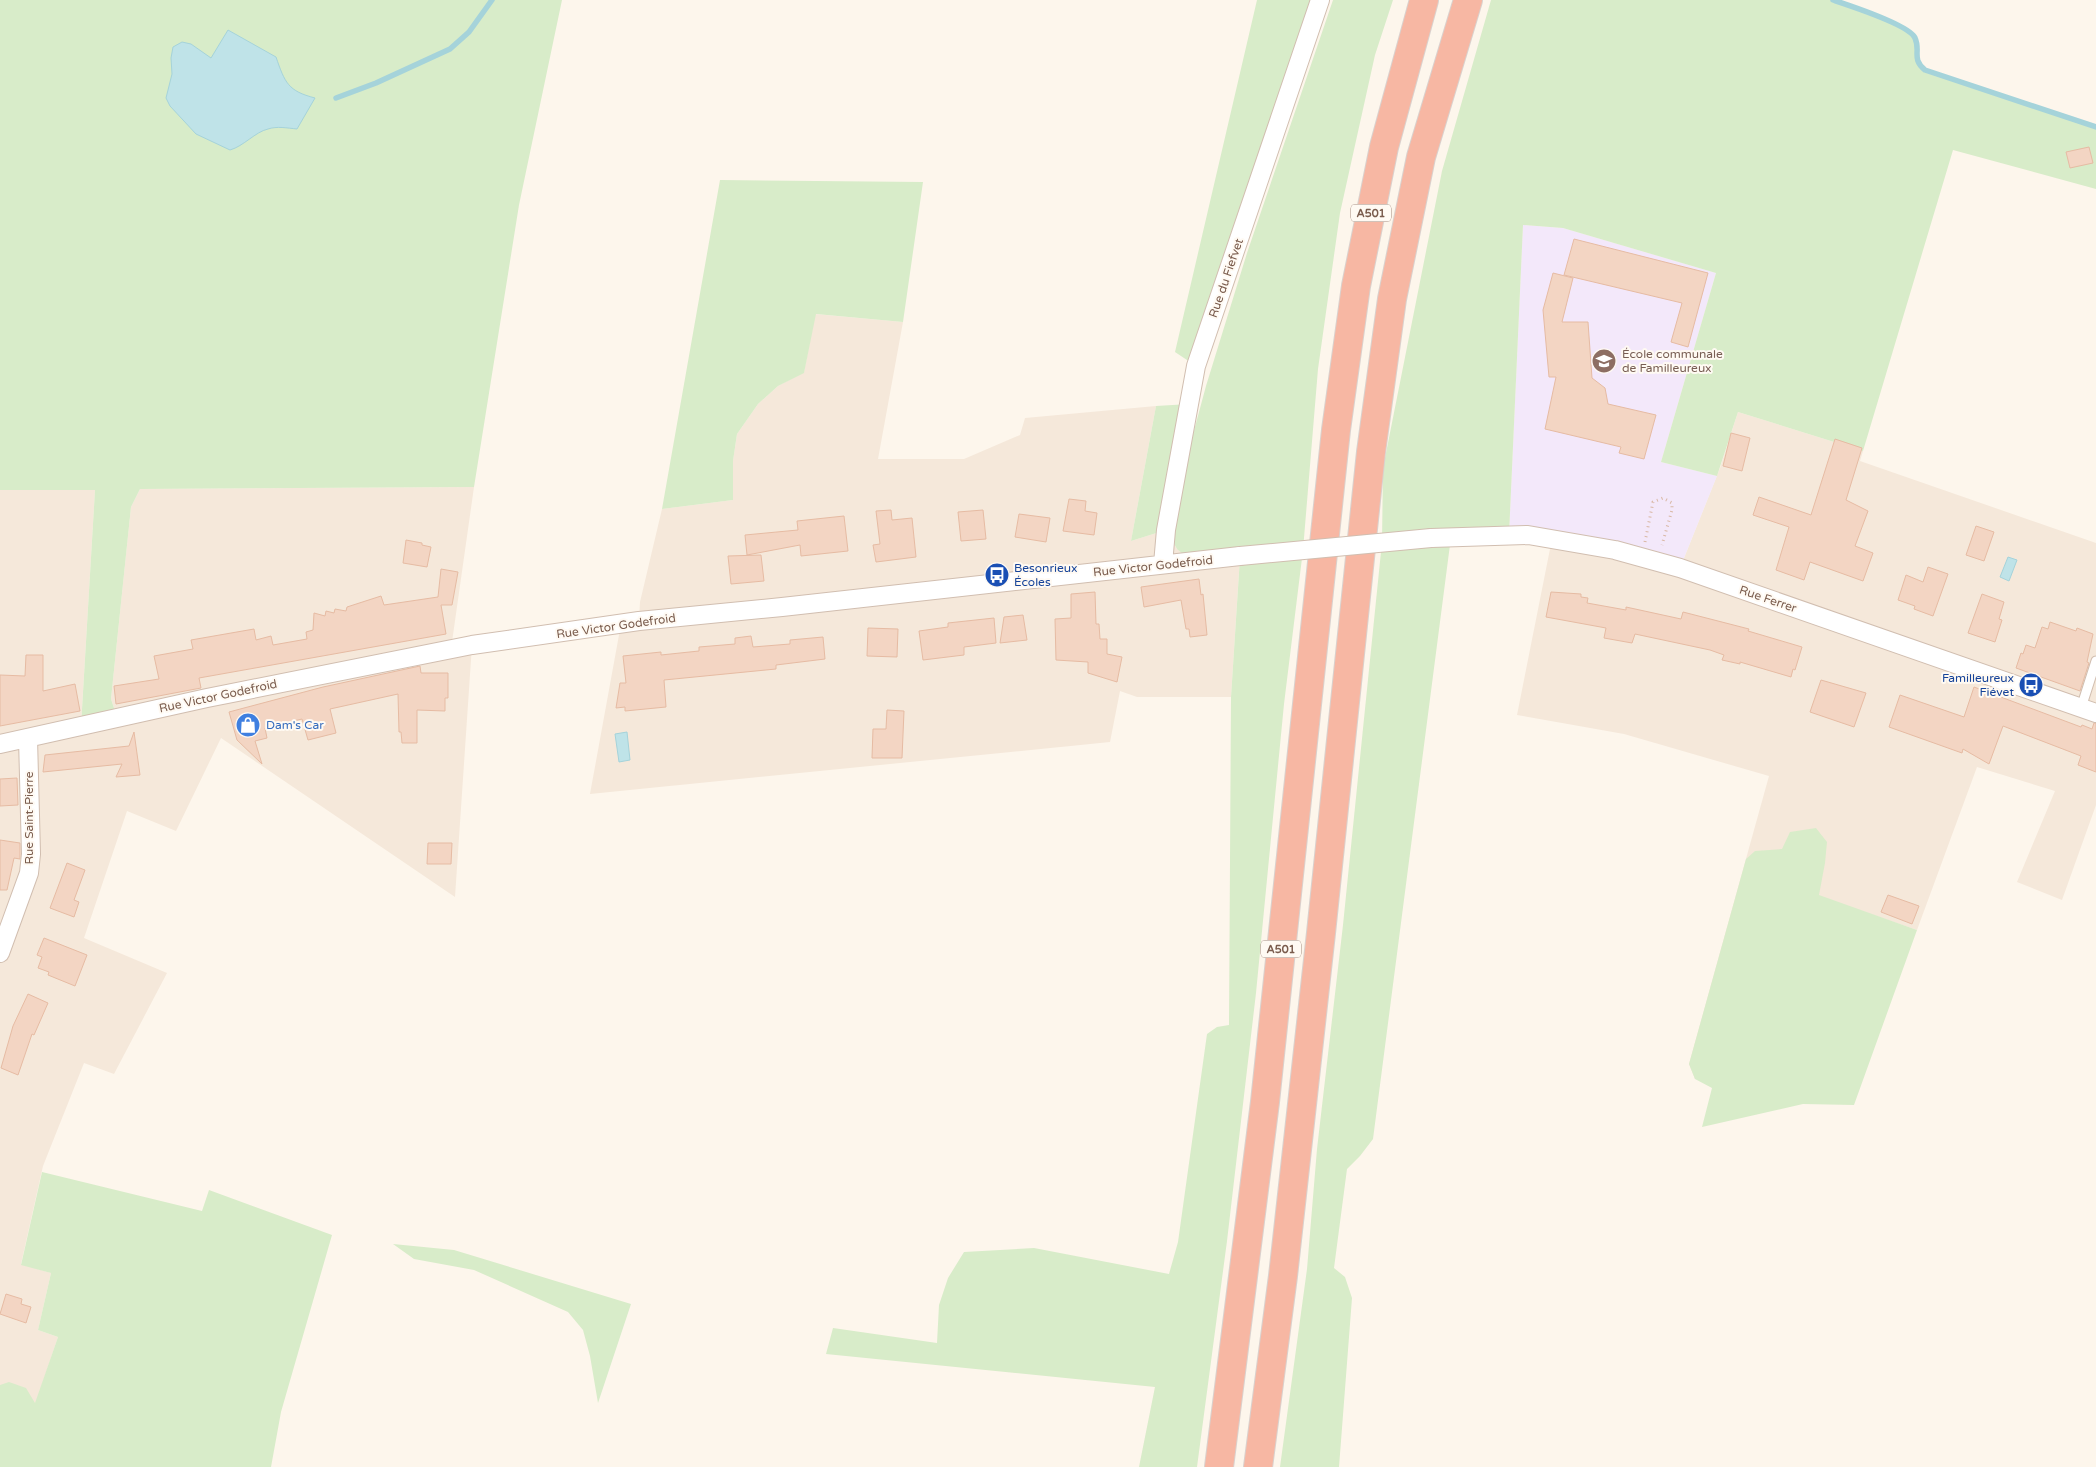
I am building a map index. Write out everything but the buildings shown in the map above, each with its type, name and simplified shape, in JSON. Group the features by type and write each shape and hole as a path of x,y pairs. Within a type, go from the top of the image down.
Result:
{"highway":[{"name":"A501","path":"1219,1467 1266,1092 1336,430 1356,286 1384,147 1424,0"},
{"name":"A501","path":"1258,1467 1283,1276 1316,981 1372,442 1394,289 1422,157 1468,0"},
{"path":"1447,69 1475,0"}],"street":[{"name":"Rue du Fiefvet","path":"1163,564 1166,530 1196,366 1320,0"},
{"name":"Rue Ferrer","path":"1431,538 1528,535 1615,550 1638,556 1667,564 2089,710"},
{"name":"Rue Victor Godefroid","path":"0,744 207,698 472,645 639,621 886,596 1163,564 1431,538"},
{"name":"Rue Saint-Pierre","path":"0,953 28,873 31,854 28,738"}],"lane":[{"path":"2089,710 2096,661"}],"path":[{"path":"1638,556 1644,546 1653,502 1663,498 1672,503 1672,510 1664,534 1661,551 1667,564"}],"shaded area":[{"name":"École communale de Familleureux","path":"1523,225 1563,228 1716,273 1661,462 1717,476 1680,568 1509,535"},
{"path":"815,314 903,322 878,459 964,459 1020,435 1025,418 1156,406 1131,541 1166,530 1177,549 1240,556 1231,697 1137,697 1120,691 1110,742 590,794 621,624 639,621 640,602 662,509 733,500 733,461 737,434 758,404 778,386 804,372"},
{"path":"1738,412 1863,451 1860,461 2096,543 2096,805 2062,900 2017,882 2055,791 1977,767 1917,930 1818,896 1695,1079 1689,1064 1769,776 1624,734 1517,715 1552,539 1680,568 1720,468"},
{"path":"474,487 451,649 472,645 455,897 221,738 176,831 127,811 84,938 167,973 114,1074 84,1063 43,1166 21,1264 51,1273 38,1330 58,1337 14,1467 0,1467 0,490 95,490 81,725 117,717 111,699 131,507 140,489"}],"green space":[{"path":"0,0 562,0 519,205 474,487 140,489 131,507 111,699 117,717 81,726 95,490 0,490"},
{"path":"1257,0 1320,0 1196,366 1175,352"},
{"path":"1333,0 1393,0 1375,55 1340,213 1318,369 1303,550 1284,704 1256,993 1227,1241 1197,1467 1139,1467 1155,1387 826,1354 833,1328 937,1343 939,1305 948,1278 964,1252 1034,1248 1169,1274 1178,1242 1207,1034 1217,1027 1229,1025 1231,697 1240,557 1183,554 1177,549 1167,531 1206,386 1247,253"},
{"path":"1491,0 1833,0 1840,2 1869,12 1910,32 1917,43 1918,62 1925,70 2096,127 2096,189 1953,150 1863,451 1738,412 1717,476 1661,462 1716,273 1563,228 1523,225 1509,535 1451,537 1373,1139 1347,1169 1334,1268 1345,1277 1352,1298 1339,1467 1280,1467 1307,1269 1317,1149 1343,925 1382,542 1383,468 1442,171"},
{"path":"720,180 923,182 903,322 816,314 804,373 778,386 758,404 737,434 733,461 733,500 662,509"},
{"path":"1189,404 1166,530 1131,541 1156,406"},
{"path":"1816,828 1827,842 1819,895 1917,930 1854,1105 1803,1104 1702,1127 1712,1088 1695,1079 1689,1064 1746,859 1755,851 1782,849 1790,832"},
{"path":"42,1172 202,1211 209,1190 332,1235 281,1412 271,1467 0,1467 0,1385 9,1382 26,1388 35,1403 58,1337 38,1330 51,1273 21,1265"},
{"path":"393,1244 454,1250 631,1304 598,1403 590,1356 583,1330 568,1312 474,1270 414,1259"}],"water":[{"path":"228,30 276,57 285,80 289,85 299,92 315,98 297,129 271,128 230,150 196,134 170,106 166,98 172,74 171,58 173,47 182,42 191,44 211,58"},
{"path":"2008,557 2017,560 2009,581 2000,577"},
{"path":"627,732 630,760 619,762 615,734"}],"waterway":[{"path":"336,98 376,83 450,49 469,32 492,0"},
{"path":"1833,0 1878,16 1911,33 1917,43 1918,62 1925,70 2096,127"}],"place":[{"name":"École communale de Familleureux","path":"1604,361"},
{"name":"Besonrieux Écoles","path":"997,575"},
{"name":"Familleureux Fiévet","path":"2031,685"},
{"name":"Dam's Car","path":"248,725"}]}
